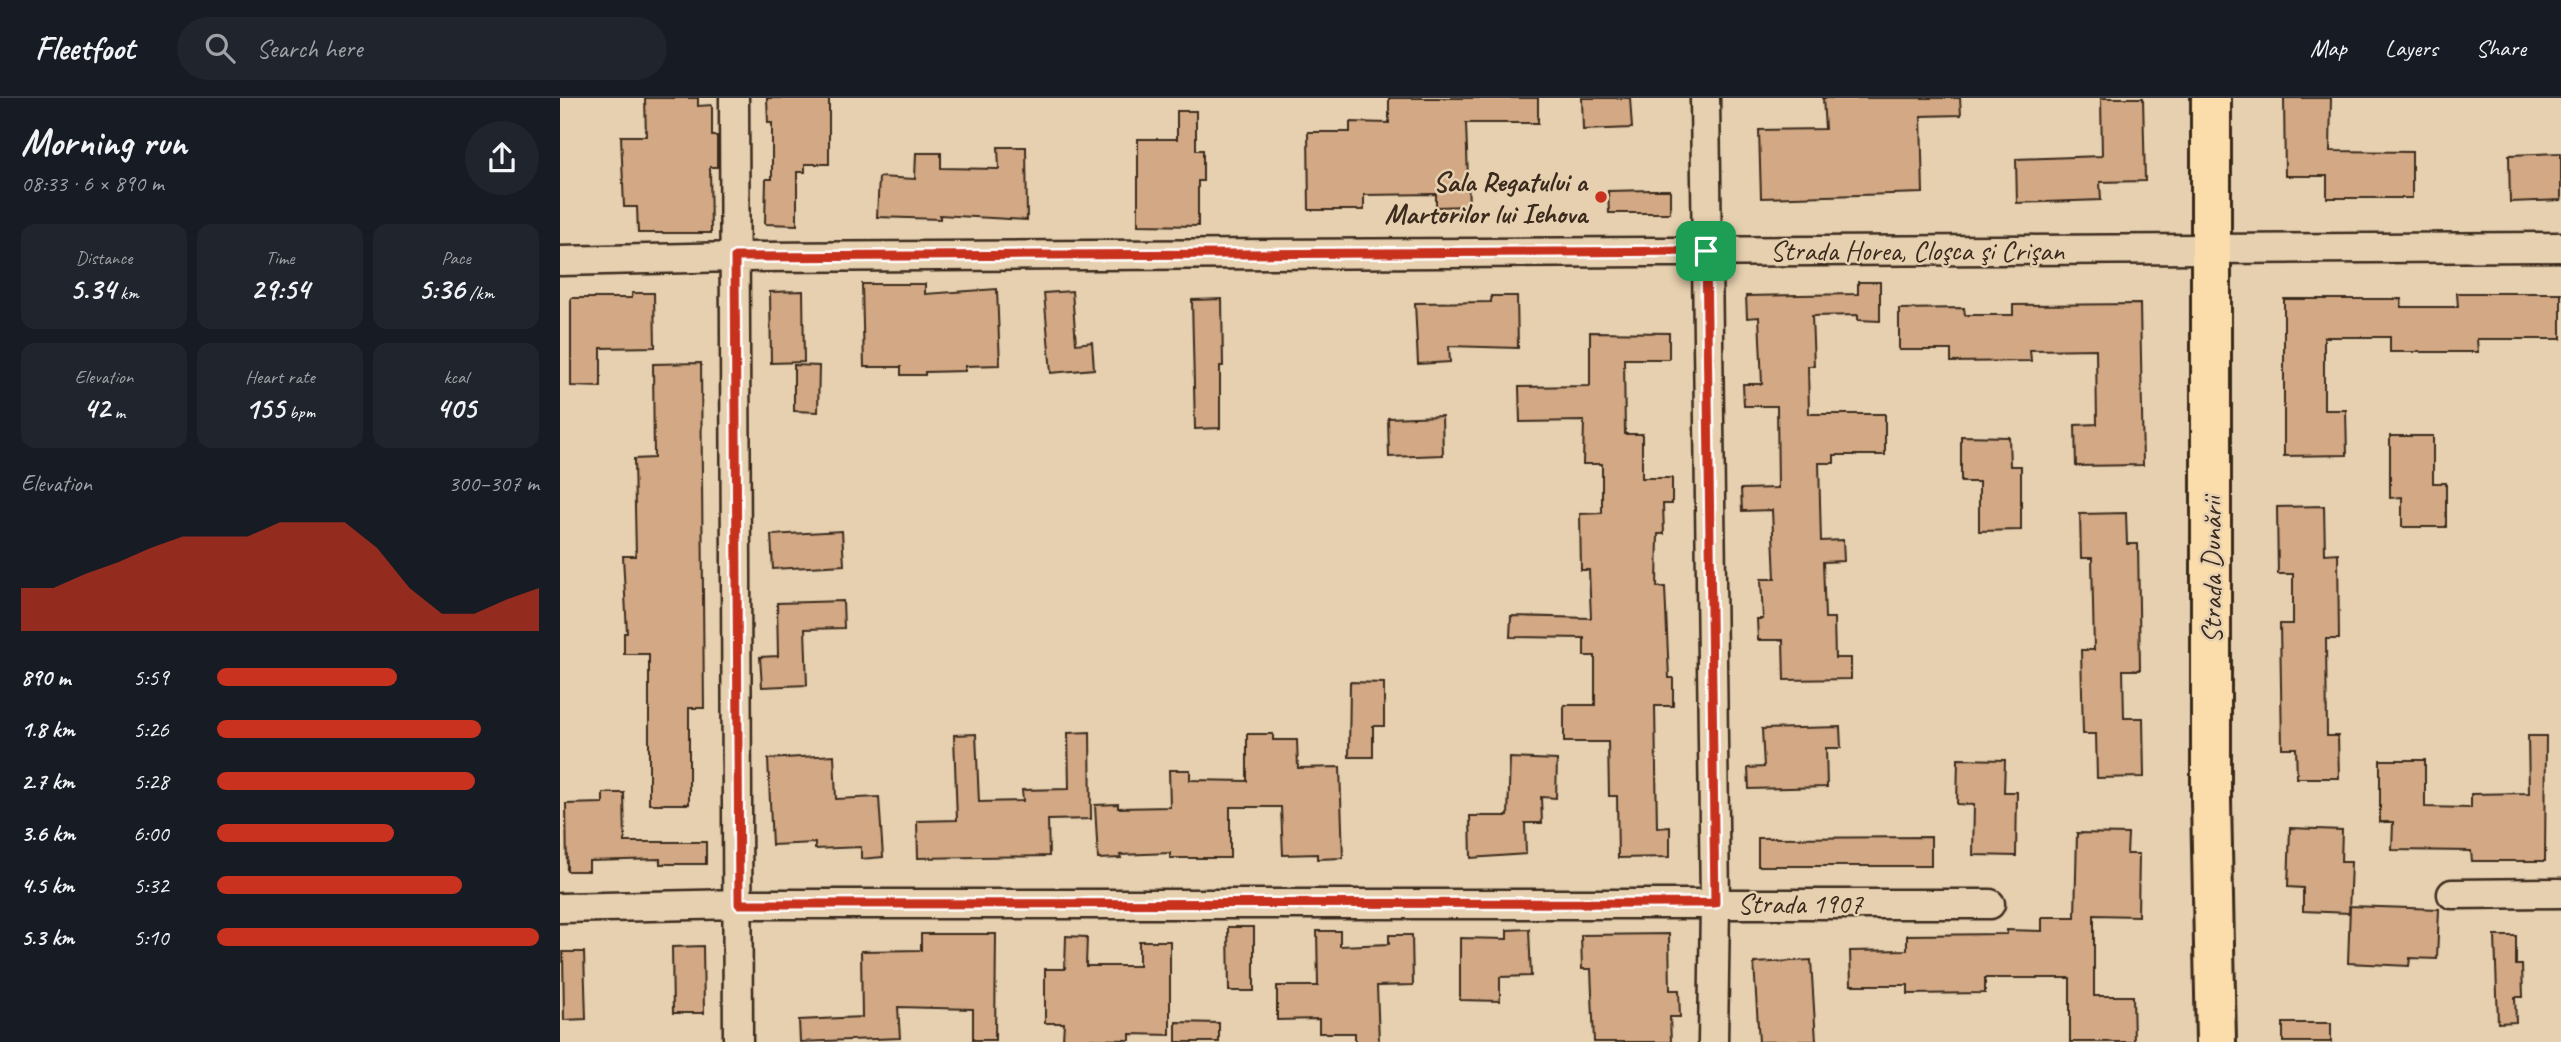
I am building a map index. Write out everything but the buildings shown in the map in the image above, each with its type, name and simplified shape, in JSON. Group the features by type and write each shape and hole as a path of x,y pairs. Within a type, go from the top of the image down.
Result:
{"main road":[{"name":"Strada Dunării","path":"2211,98 2211,800 2216,1042"}],"street":[{"path":"734,98 739,904 737,1042"},
{"path":"1706,98 1715,903 1713,1042"},
{"name":"Strada Horea, Cloşca şi Crişan","path":"560,261 735,257 2561,247"},
{"path":"2452,894 2561,892"},
{"name":"Strada 1907","path":"560,908 739,904 1990,904"}],"place":[{"name":"Sala Regatului a Martorilor lui Iehova","path":"1601,197"}],"route":[{"path":"1706,251 1715,903 739,904 735,257 1706,251"}]}
